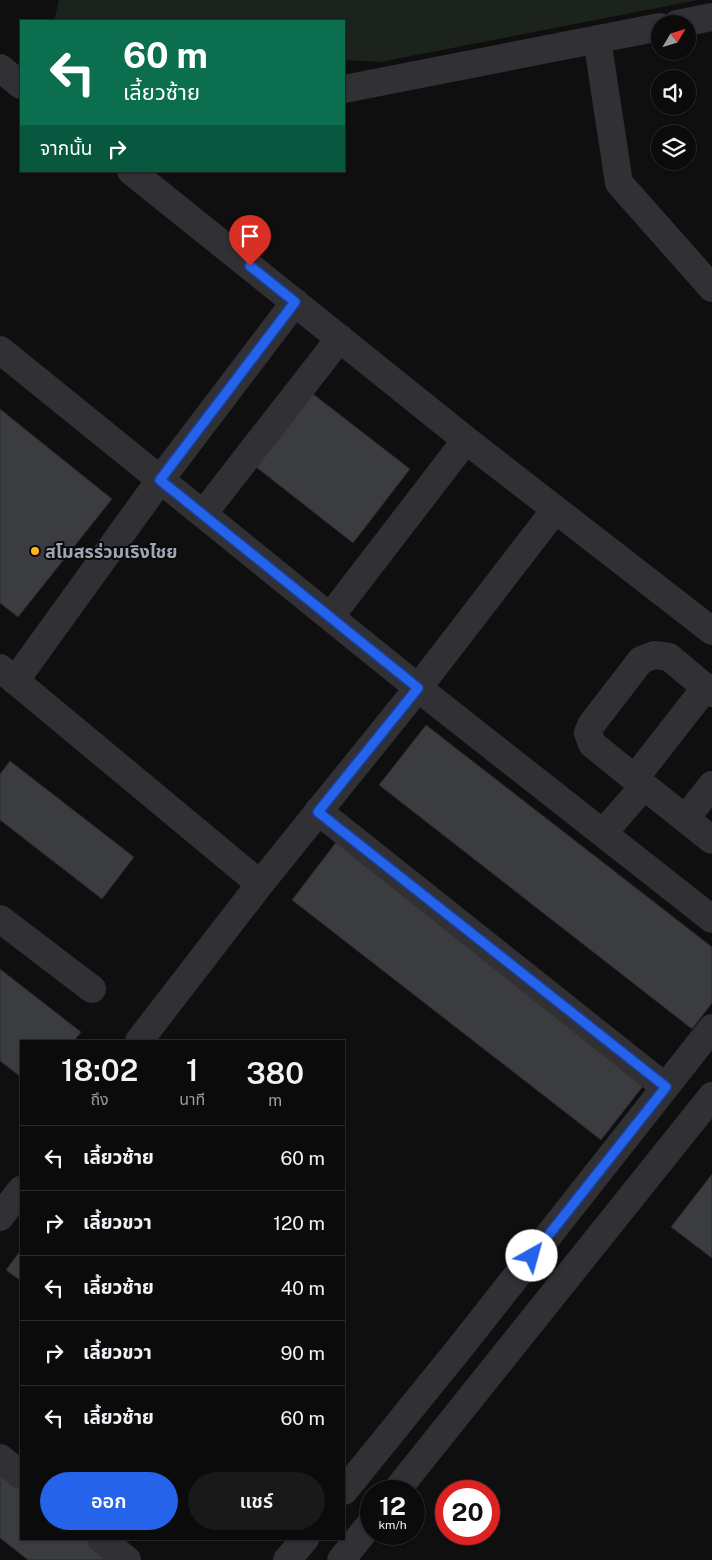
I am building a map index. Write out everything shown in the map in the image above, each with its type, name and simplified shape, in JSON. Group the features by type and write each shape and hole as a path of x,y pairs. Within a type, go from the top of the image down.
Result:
{"lane":[{"path":"696,20 712,17"},
{"path":"345,89 651,29"},
{"path":"597,39 620,183 712,288"},
{"path":"0,68 20,84"},
{"path":"132,172 466,440 712,631"},
{"path":"260,884 7,675 160,480 295,302"},
{"path":"203,514 340,338"},
{"path":"0,350 418,688 712,919"},
{"path":"330,617 466,440"},
{"path":"140,1040 260,884 418,688 555,510"},
{"path":"603,833 640,782 709,690 669,657 654,654 641,660 591,724 588,733 592,744 640,782 686,818 712,840"},
{"path":"686,818 712,785"},
{"path":"318,812 666,1087"},
{"path":"0,918 92,990"},
{"path":"345,1490 712,1028"},
{"path":"405,1480 712,1096"},
{"path":"0,1216 20,1191"},
{"path":"0,1458 20,1474"},
{"path":"342,1560 360,1536"},
{"path":"102,1540 127,1560"},
{"path":"287,1560 304,1540"}],"shaded area":[{"path":"59,0 698,0 380,62 345,60 345,20 54,20"}],"building":[{"path":"313,394 410,469 353,543 256,467"},
{"name":"สโมสรร่วมเริงไชย","path":"0,409 112,499 18,617 0,603"},
{"path":"426,725 712,947 712,1003 692,1029 379,785"},
{"path":"10,761 134,857 102,899 0,820 0,774"},
{"path":"337,841 647,1081 601,1140 292,900"},
{"path":"0,969 81,1032 75,1040 20,1040 20,1076 0,1061"},
{"path":"712,1174 712,1258 671,1227"},
{"path":"20,1251 20,1280 6,1270"},
{"path":"0,1473 20,1489 20,1540 86,1540 112,1560 28,1560 0,1538"}],"place":[{"name":"สโมสรร่วมเริงไชย","path":"35,551"}],"route":[{"path":"250,266 295,302 160,480 418,688 318,812 666,1087 532,1256"}]}
